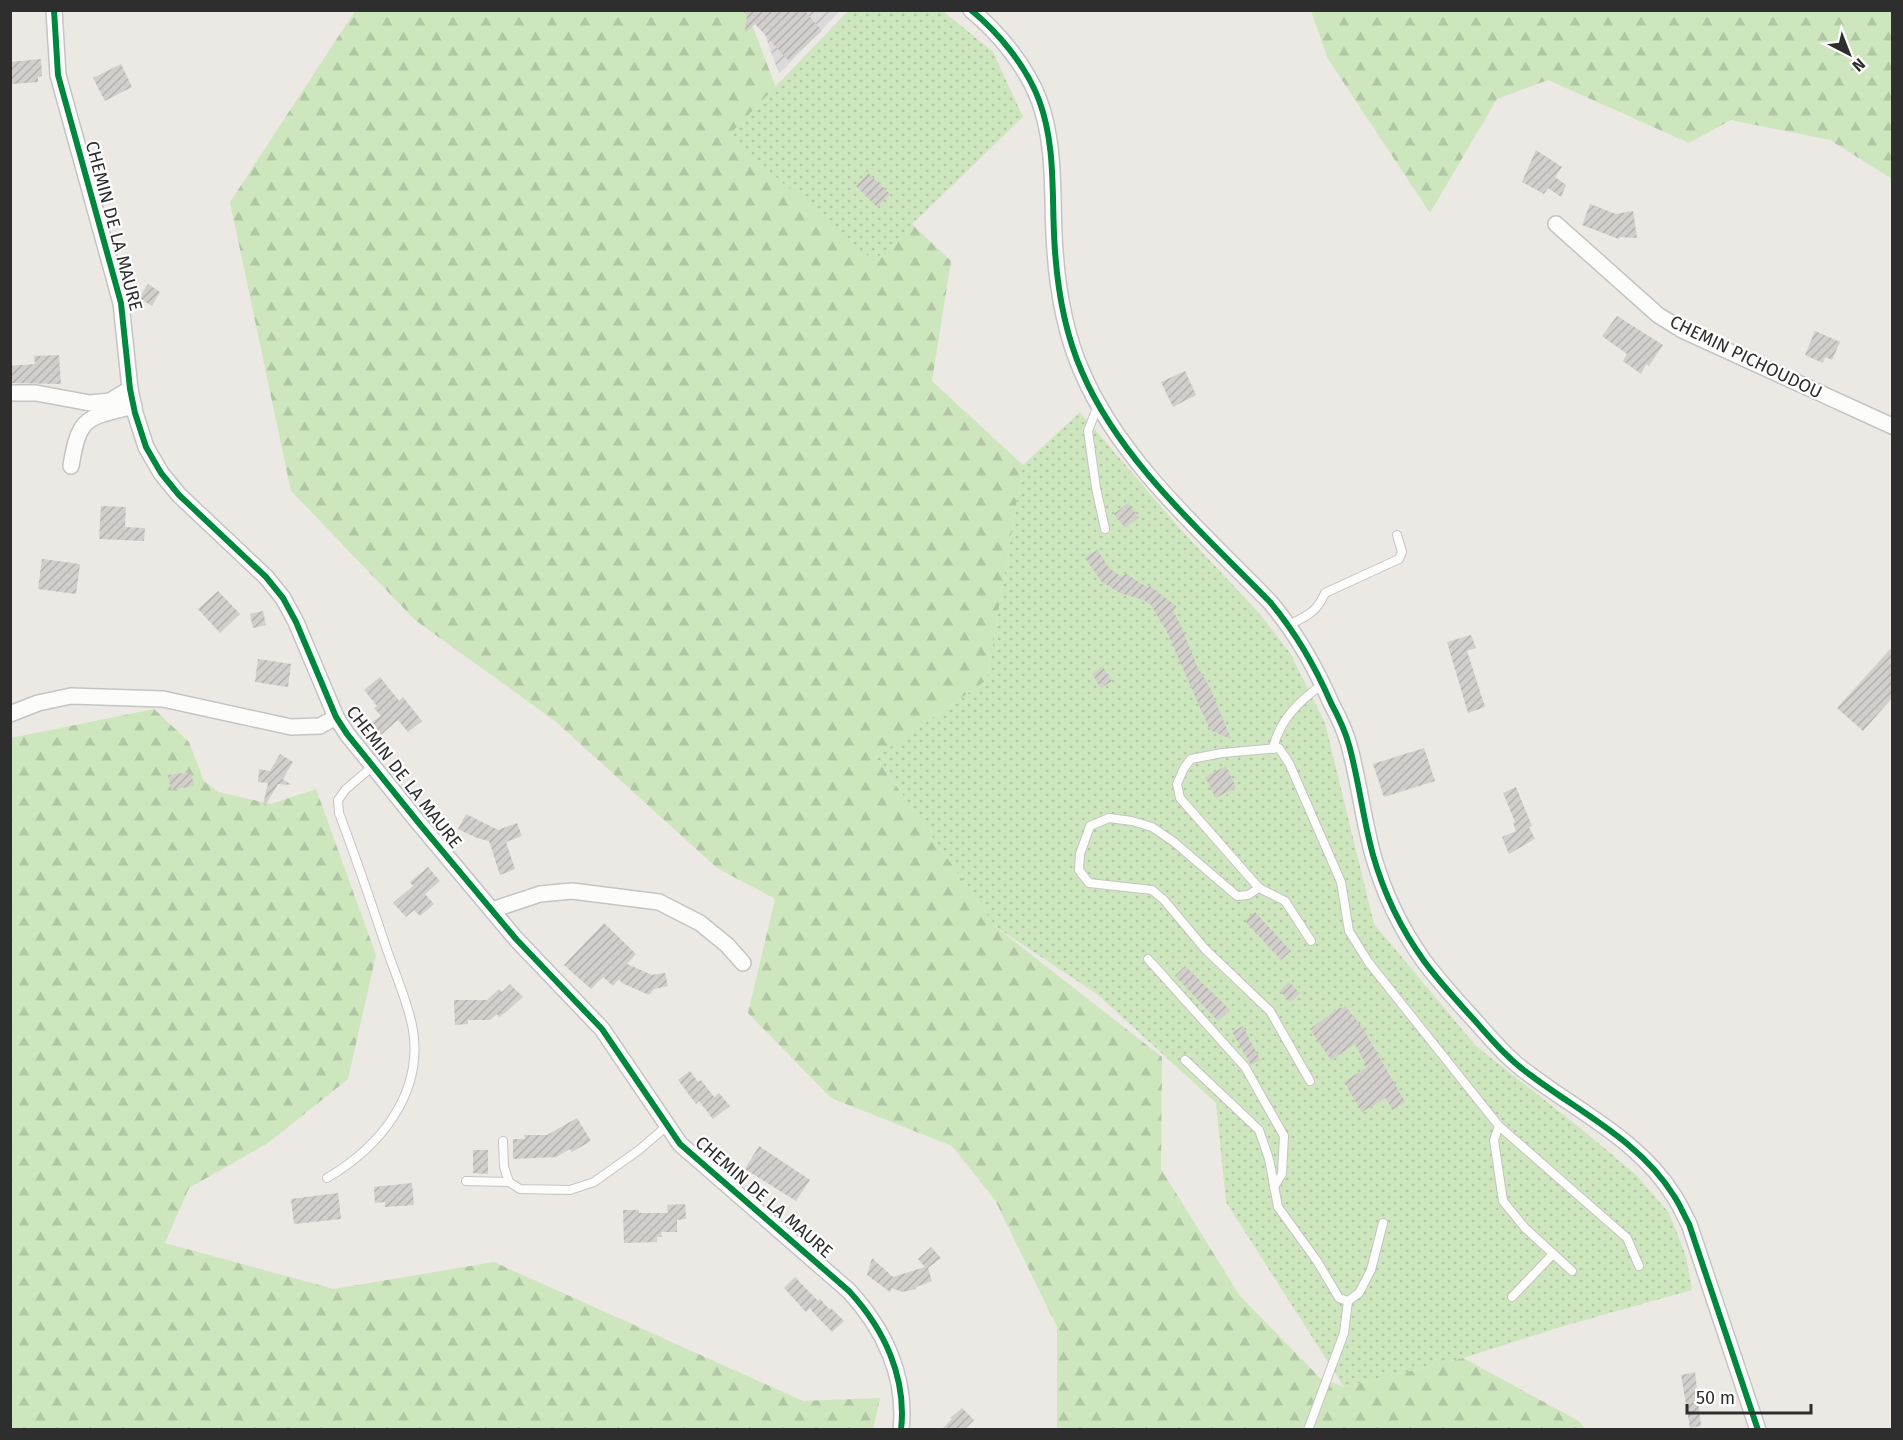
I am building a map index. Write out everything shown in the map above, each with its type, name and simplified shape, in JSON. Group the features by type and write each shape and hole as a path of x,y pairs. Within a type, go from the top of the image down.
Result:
{"street":[{"name":"CHEMIN DE LA MAURE","path":"54,10 58,75 121,303 130,389 146,447 161,473 179,495 266,577 283,598 296,622 336,717 373,766 492,910 536,961 602,1029 680,1144 849,1291 867,1310 893,1359 900,1385 901,1430"},
{"path":"971,10 1016,58 1039,100 1050,143 1059,292 1072,344 1082,372 1098,404 1139,465 1289,625 1323,684 1349,744 1373,855 1385,892 1401,927 1424,962 1503,1051 1528,1074 1601,1123 1631,1147 1674,1196 1689,1224 1758,1430"},
{"name":"CHEMIN PICHOUDOU","path":"1556,224 1658,315 1682,330 1893,426"},
{"path":"10,393 36,393 90,403 110,401 130,389"},
{"path":"71,466 75,440 82,425 98,415 134,406"},
{"path":"10,714 38,703 71,696 164,699 291,727 320,726 336,717"},
{"path":"492,910 540,894 572,891 659,902 700,923 727,945 743,963"}],"lane":[{"path":"1098,404 1088,431 1096,488 1105,529"},
{"path":"1289,625 1308,615 1320,605 1325,593 1400,559 1402,552 1397,535"},
{"path":"1273,748 1276,732 1303,698 1323,684"},
{"path":"1311,941 1285,901 1259,888 1180,798 1177,784 1191,759 1202,755 1279,748 1289,763 1341,882 1349,931 1369,963 1499,1126 1627,1238 1639,1266"},
{"path":"327,1178 358,1158 388,1125 404,1102 414,1069 413,1030 339,813 338,800 346,789 373,766"},
{"path":"1259,888 1248,895 1237,896 1174,842 1152,827 1132,821 1109,818 1090,826 1080,854 1079,870 1089,883 1152,890 1164,900 1205,949 1270,1011 1310,1081"},
{"path":"1148,959 1245,1067 1284,1136 1282,1174 1274,1187"},
{"path":"1185,1060 1259,1130 1269,1160 1278,1207 1317,1261 1336,1296 1348,1301"},
{"path":"466,1181 509,1182 520,1190 570,1190 594,1182 639,1150 668,1125"},
{"path":"1499,1126 1494,1140 1503,1201 1525,1228 1572,1271"},
{"path":"503,1141 504,1167 509,1182"},
{"path":"1308,1430 1344,1333 1348,1301 1359,1293 1371,1270 1383,1223"},
{"path":"1512,1297 1553,1254"}],"shaded area":[{"path":"756,10 840,11 779,74"}],"green space":[{"path":"355,11 747,11 781,101 951,261 932,381 1023,465 987,680 876,757 996,927 1162,1057 1161,1169 1240,1296 1320,1378 1344,1387 1463,1358 1579,1421 1585,1429 1057,1429 1057,1327 995,1200 952,1146 831,1098 748,1013 775,899 717,868 555,721 415,620 291,491 230,202"},
{"path":"848,11 943,11 993,52 1023,117 874,261 728,136"},
{"path":"1311,11 1892,11 1892,179 1830,140 1731,120 1689,143 1548,80 1497,99 1430,213 1328,59"},
{"path":"1080,412 1181,530 1259,613 1290,653 1325,723 1374,924 1476,1046 1635,1174 1669,1213 1686,1256 1692,1290 1567,1325 1463,1358 1344,1387 1226,1202 1216,1103 1097,994 996,927 876,757 987,680 1023,465"},
{"path":"154,709 189,742 204,781 218,792 271,804 316,789 376,955 348,1079 268,1143 189,1188 165,1243 334,1289 494,1262 803,1401 880,1398 873,1430 11,1430 11,738"}],"building":[{"path":"742,10 804,10 822,31 789,61 755,24 745,33 747,16"},
{"path":"41,59 42,76 38,77 38,82 12,84 10,62"},
{"path":"121,64 132,87 105,101 93,78"},
{"path":"1536,150 1562,167 1555,177 1566,185 1561,197 1548,188 1544,194 1522,182"},
{"path":"868,173 890,194 877,207 856,186"},
{"path":"1590,204 1616,214 1633,211 1637,238 1620,237 1619,239 1582,225"},
{"path":"148,284 160,292 152,306 139,298"},
{"path":"1617,316 1663,345 1649,366 1646,364 1641,374 1623,361 1627,354 1602,336"},
{"path":"1815,331 1840,342 1832,360 1825,357 1823,363 1805,355"},
{"path":"59,355 61,384 10,383 10,366 35,364 34,356"},
{"path":"1185,371 1196,395 1173,407 1161,382"},
{"path":"1128,503 1139,517 1125,528 1114,514"},
{"path":"101,506 126,507 125,527 145,528 144,541 99,539"},
{"path":"1097,550 1110,569 1122,577 1125,573 1148,588 1150,586 1176,606 1175,609 1171,607 1197,666 1210,688 1231,739 1210,730 1166,630 1151,605 1144,600 1120,593 1102,582 1085,558"},
{"path":"42,559 80,564 76,594 38,589"},
{"path":"218,591 240,614 220,633 198,609"},
{"path":"263,611 266,625 253,628 250,614"},
{"path":"1471,635 1476,648 1467,651 1485,707 1468,713 1447,642"},
{"path":"1893,646 1893,697 1863,731 1837,708"},
{"path":"258,659 291,664 288,687 255,682"},
{"path":"1103,667 1112,681 1101,688 1092,674"},
{"path":"380,677 399,701 403,697 422,721 408,732 398,720 381,735 371,723 381,716 374,708 377,706 364,690"},
{"path":"1424,748 1435,781 1384,797 1373,764"},
{"path":"280,754 293,762 283,779 281,778 292,785 278,784 265,806 263,805 268,783 258,782 259,769 270,771"},
{"path":"1226,766 1236,787 1216,798 1205,777"},
{"path":"191,772 194,786 171,790 168,775"},
{"path":"1516,787 1535,839 1509,854 1502,837 1516,831 1513,823 1515,822 1503,793"},
{"path":"466,814 498,830 517,823 522,836 506,842 515,869 500,875 489,841 458,829"},
{"path":"428,867 440,881 425,894 434,904 420,916 414,910 406,917 393,903 413,886 410,882"},
{"path":"1255,912 1291,951 1281,960 1245,921"},
{"path":"604,923 636,954 627,964 652,975 665,973 668,986 654,989 649,995 622,983 619,979 613,986 603,977 591,989 564,965"},
{"path":"1185,966 1230,1010 1218,1021 1175,976"},
{"path":"1289,982 1300,993 1291,1002 1280,991"},
{"path":"510,984 523,997 506,1012 499,1017 497,1014 490,1020 468,1020 468,1024 455,1025 454,1000 487,1000 499,989 502,992"},
{"path":"1345,1006 1364,1030 1405,1102 1392,1110 1386,1098 1362,1112 1344,1082 1367,1067 1355,1044 1331,1060 1310,1029 1340,1007 1341,1009"},
{"path":"1243,1026 1260,1060 1251,1065 1232,1032"},
{"path":"690,1071 698,1082 701,1080 714,1097 719,1093 730,1106 713,1119 699,1101 696,1104 678,1080"},
{"path":"577,1118 591,1141 572,1152 570,1149 556,1157 513,1159 513,1139 525,1139 524,1135 547,1135"},
{"path":"759,1146 810,1180 796,1201 745,1169"},
{"path":"473,1150 488,1150 488,1174 473,1173"},
{"path":"412,1183 414,1205 385,1207 385,1202 375,1203 374,1187"},
{"path":"338,1193 341,1219 294,1224 291,1199"},
{"path":"685,1204 686,1219 677,1220 677,1232 661,1232 662,1237 657,1237 657,1242 624,1243 623,1210 639,1210 639,1213 668,1213 667,1205"},
{"path":"931,1247 941,1258 928,1268 932,1281 916,1289 902,1292 892,1288 890,1292 867,1275 872,1258 893,1277 925,1267 918,1259"},
{"path":"795,1277 818,1301 820,1299 844,1321 832,1332 810,1309 812,1306 806,1312 784,1288"},
{"path":"1695,1372 1701,1426 1690,1428 1681,1375"},
{"path":"962,1408 974,1420 964,1430 941,1430 952,1419 950,1418"}],"cycle path":[{"path":"54,10 58,75 121,303 130,389 135,413 146,447 161,473 179,495 266,577 283,598 296,622 336,717 347,734 516,939 602,1029 680,1144 849,1291 862,1306 882,1338 896,1373 902,1410 901,1430"},
{"path":"971,10 1011,51 1027,75 1039,100 1050,149 1055,252 1065,322 1075,356 1098,405 1118,436 1165,494 1270,602 1312,663 1347,739 1382,884 1401,924 1424,961 1508,1056 1522,1069 1626,1143 1644,1159 1674,1196 1689,1224 1758,1430"}]}
